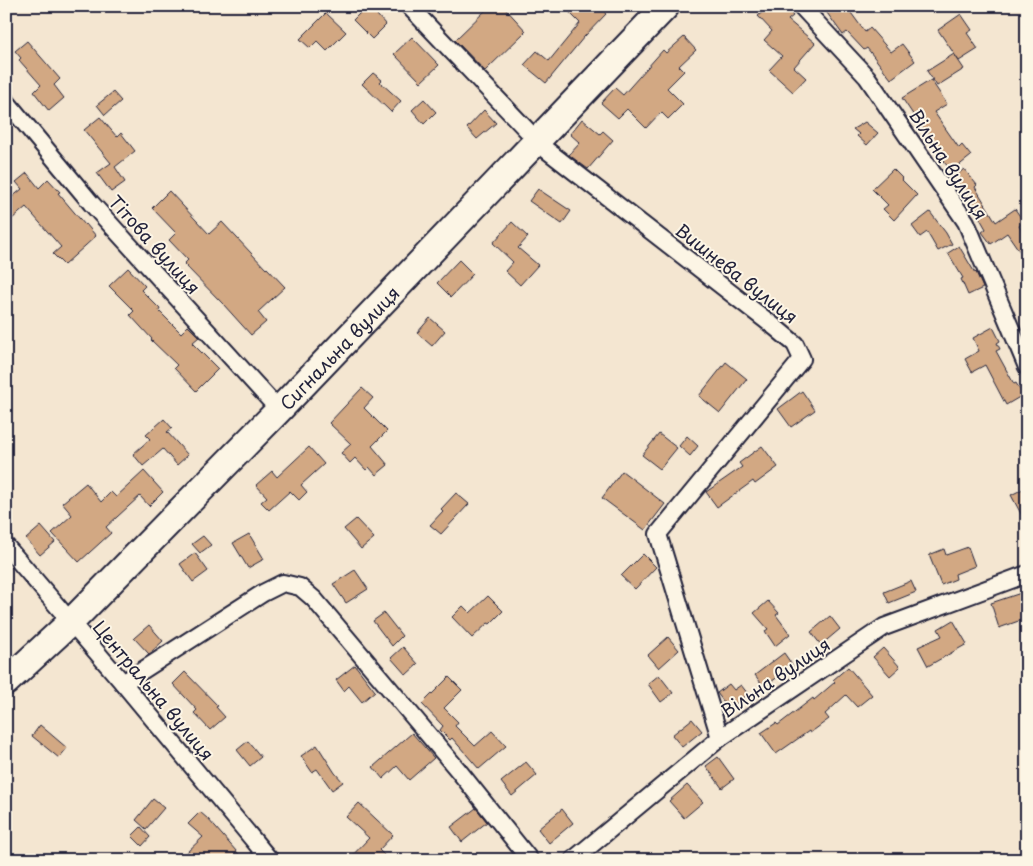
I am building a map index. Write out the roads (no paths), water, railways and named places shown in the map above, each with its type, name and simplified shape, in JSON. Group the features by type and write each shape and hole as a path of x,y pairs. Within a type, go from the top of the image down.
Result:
{"main road":[{"name":"Сигнальна вулиця","path":"6,682 71,622 279,410 666,6"}],"street":[{"name":"Вишнева вулиця","path":"409,6 537,141 776,328 795,344 802,358 658,534 720,738"},
{"name":"Вільна вулиця","path":"801,6 867,77 966,222 1027,367"},
{"name":"Тітова вулиця","path":"6,101 91,203 279,410"},
{"name":"Центральна вулиця","path":"6,546 270,860"},
{"name":"Вільна вулиця","path":"573,860 720,738 884,627 1027,574"},
{"path":"123,683 264,593 283,584 300,587 314,599 458,770 530,860"}]}
